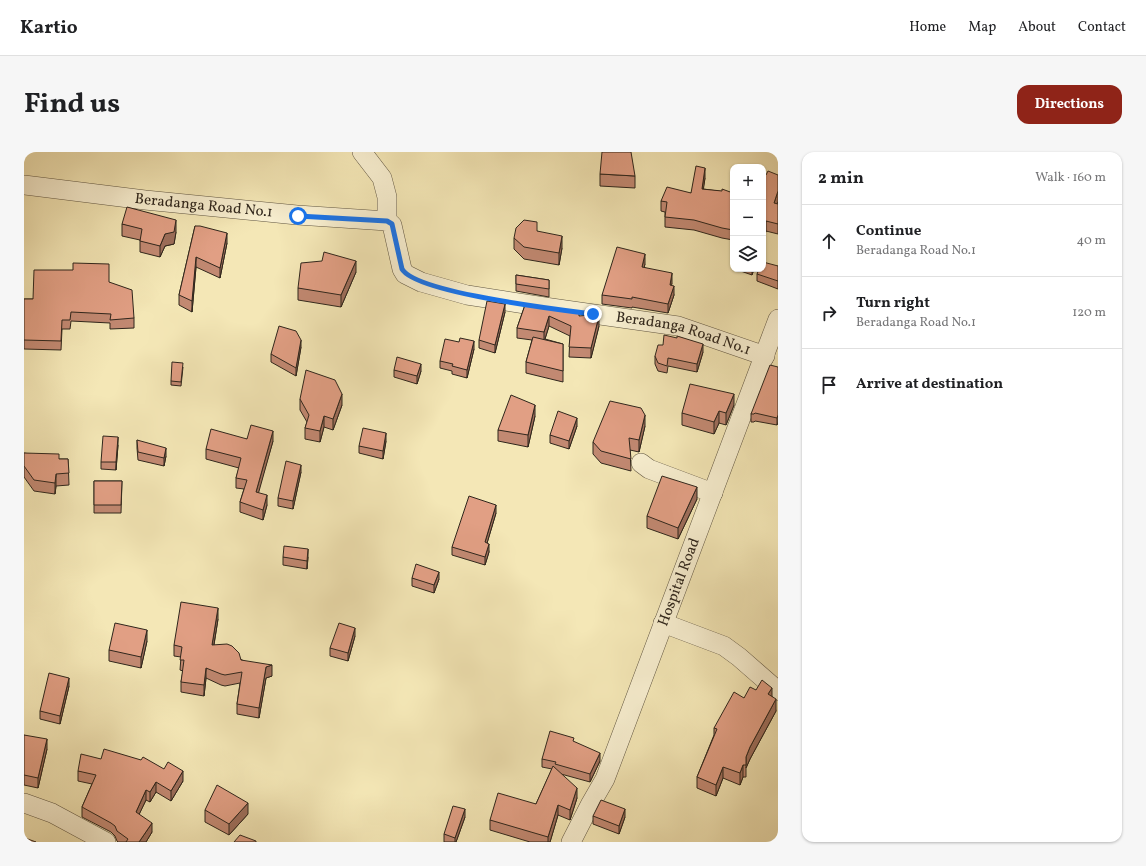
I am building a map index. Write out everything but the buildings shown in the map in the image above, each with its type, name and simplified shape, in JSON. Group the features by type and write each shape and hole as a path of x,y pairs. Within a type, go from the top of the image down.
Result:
{"street":[{"path":"362,152 382,178 388,197 387,221"},
{"name":"Beradanga Road No.1","path":"24,185 298,216 387,221 392,224 402,269 405,274 421,282 467,295 678,326 765,356"},
{"name":"Hospital Road","path":"572,842 590,804 605,779 778,319"},
{"path":"641,463 649,469 713,493"},
{"path":"663,623 724,646 778,691"},
{"path":"24,803 52,813 106,842"}],"route":[{"path":"298,216 374,219 387,221 392,224 395,233 402,269 405,274 421,282 467,295 593,314"}]}
